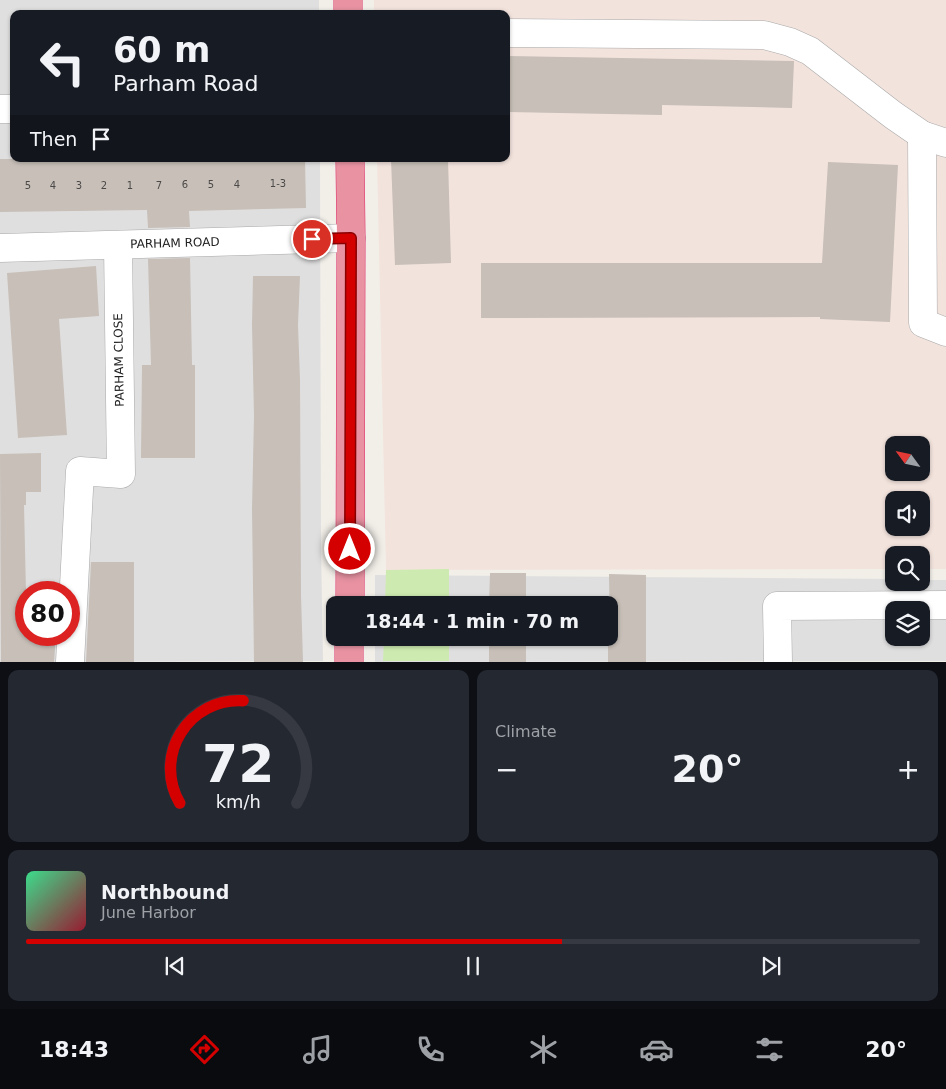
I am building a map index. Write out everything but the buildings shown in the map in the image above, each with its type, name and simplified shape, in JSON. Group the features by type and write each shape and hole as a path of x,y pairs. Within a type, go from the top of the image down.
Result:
{"highway":[{"path":"350,162 350,596"},
{"path":"349,646 349,662"}],"street":[{"path":"510,33 764,36 790,42 810,51 893,115 934,139 922,323 946,332"},
{"name":"PARHAM ROAD","path":"0,248 351,238"},
{"name":"PARHAM CLOSE","path":"70,662 80,471 121,474 118,246"},
{"path":"778,662 777,606 946,606"}],"shaded area":[{"path":"0,0 319,0 319,10 10,10 10,162 320,162 323,661 0,662"},
{"path":"374,0 946,0 946,569 930,569 930,546 885,546 885,569 386,570 377,162 510,162 510,10 374,10"},
{"path":"375,575 885,579 885,591 930,591 930,580 946,580 946,661 375,662 375,646 618,646 618,596 375,596"}],"green space":[{"path":"449,569 449,596 385,596 386,570"},
{"path":"384,646 449,646 449,661 383,661"}],"route":[{"path":"312,239 351,238 350,549"}]}
